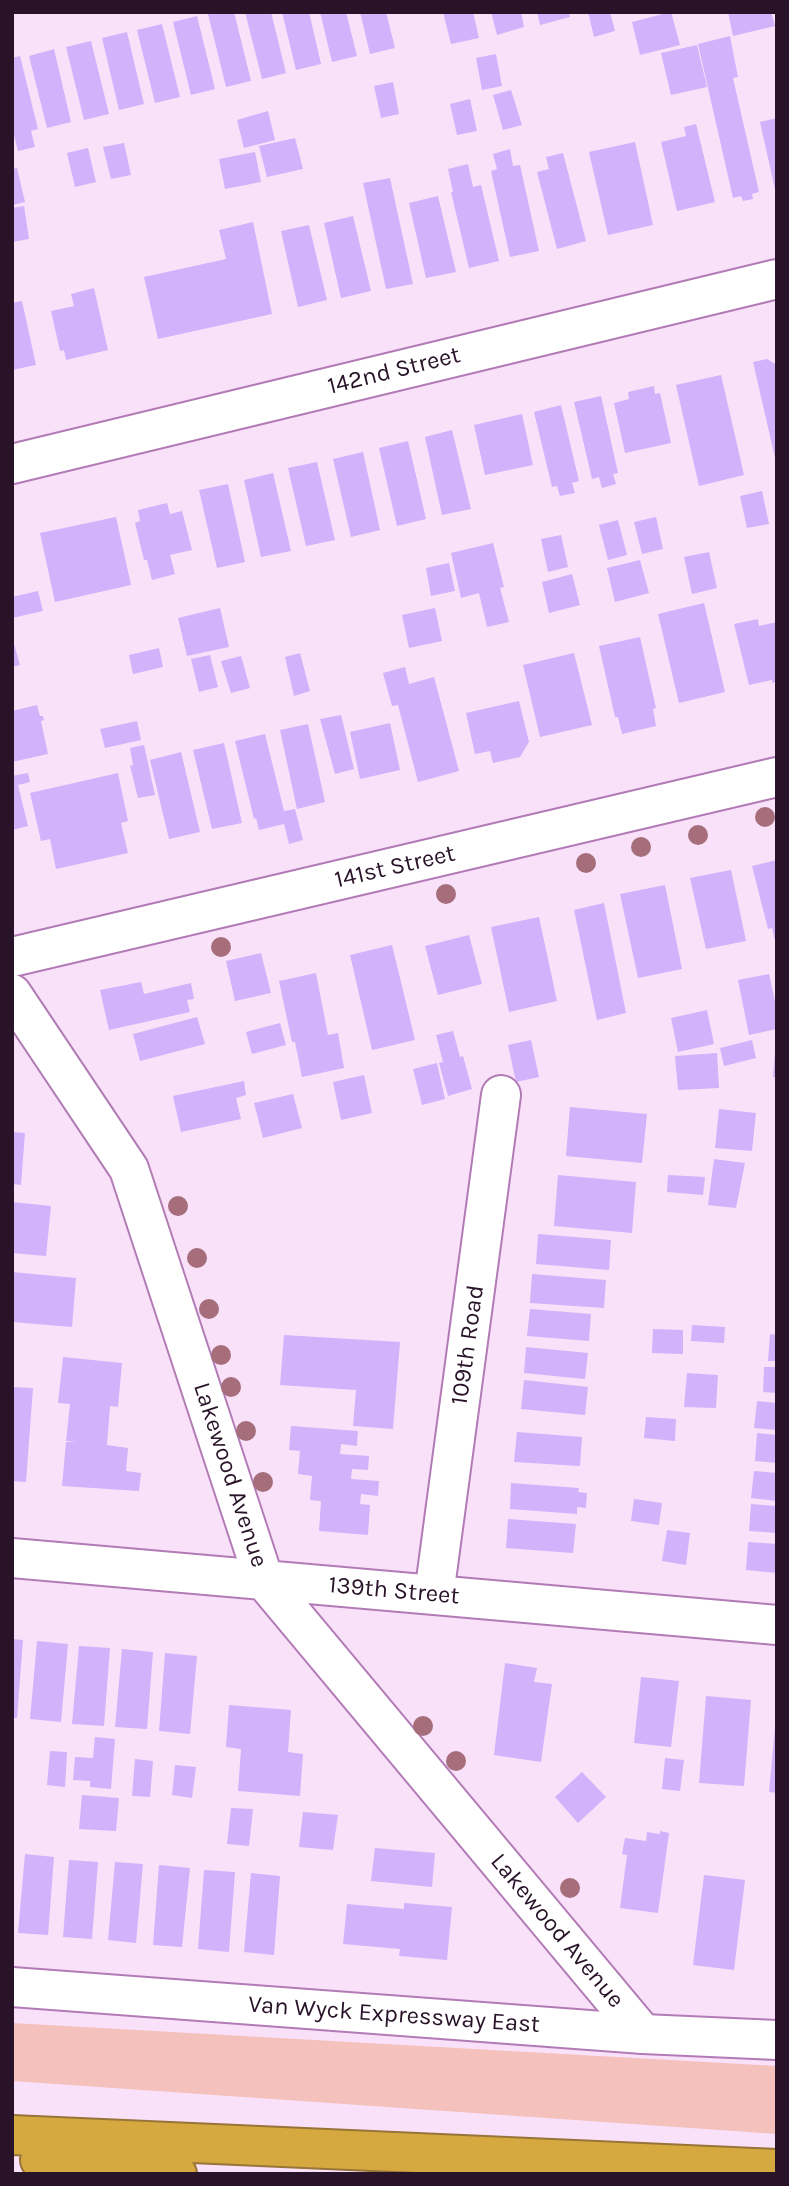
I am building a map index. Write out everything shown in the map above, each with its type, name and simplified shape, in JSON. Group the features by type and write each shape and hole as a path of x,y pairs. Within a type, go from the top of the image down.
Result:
{"highway":[{"path":"12,2135 777,2169"},
{"path":"12,2158 177,2174"}],"street":[{"name":"142nd Street","path":"12,464 777,279"},
{"name":"141st Street","path":"12,957 777,777"},
{"name":"Lakewood Avenue","path":"12,994 129,1170 264,1580 643,2034"},
{"name":"109th Road","path":"435,1595 501,1095"},
{"name":"139th Street","path":"12,1558 777,1625"},
{"name":"Van Wyck Expressway East","path":"12,1987 643,2034 777,2040"}],"shaded area":[{"path":"12,2023 777,2066 777,2134 12,2081"}],"building":[{"path":"234,12 251,81 226,87 208,14"},
{"path":"245,12 271,12 286,73 262,79"},
{"path":"282,12 309,12 321,64 296,70"},
{"path":"320,12 346,12 357,56 332,62"},
{"path":"360,12 386,12 395,48 370,54"},
{"path":"443,12 473,12 479,38 451,44"},
{"path":"491,12 521,12 524,27 497,35"},
{"path":"537,12 569,12 570,17 540,25"},
{"path":"588,12 610,12 615,31 594,37"},
{"path":"671,12 680,45 640,55 632,22"},
{"path":"728,12 771,12 775,26 733,36"},
{"path":"197,16 215,89 191,95 173,22"},
{"path":"162,24 180,97 155,103 137,30"},
{"path":"127,32 144,104 119,110 102,38"},
{"path":"730,36 738,77 733,78 759,192 752,194 753,199 743,201 741,196 733,198 698,44"},
{"path":"91,41 109,114 84,120 66,47"},
{"path":"697,45 707,87 671,95 661,53"},
{"path":"54,49 71,122 47,128 29,56"},
{"path":"496,54 502,86 482,90 476,58"},
{"path":"20,56 38,129 31,131 35,147 18,151 14,135 12,136 12,58"},
{"path":"393,82 399,114 381,118 374,86"},
{"path":"511,90 522,125 503,130 493,95"},
{"path":"470,99 477,131 457,135 450,104"},
{"path":"268,111 275,140 244,148 237,120"},
{"path":"777,118 777,194 776,194 760,122"},
{"path":"696,124 715,202 677,211 661,142 686,136 684,127"},
{"path":"295,138 303,169 267,177 259,146"},
{"path":"635,142 653,225 608,235 589,152"},
{"path":"124,143 131,175 111,179 103,147"},
{"path":"88,148 96,182 75,187 67,153"},
{"path":"510,149 513,166 520,165 539,251 510,257 491,171 497,169 493,154"},
{"path":"255,152 261,182 225,189 219,159"},
{"path":"563,153 586,241 557,249 537,172 549,169 546,157"},
{"path":"468,164 473,187 481,185 499,261 469,268 448,169"},
{"path":"17,168 25,202 12,205 12,169"},
{"path":"390,178 413,284 386,289 363,183"},
{"path":"438,196 456,272 426,278 409,203"},
{"path":"24,206 29,239 12,242 12,208"},
{"path":"353,216 371,291 341,298 324,223"},
{"path":"253,222 272,314 158,339 144,277 226,259 219,230"},
{"path":"309,225 327,300 298,307 281,231"},
{"path":"94,288 108,350 66,360 64,350 60,351 51,311 74,306 71,294"},
{"path":"22,301 36,365 12,370 12,303"},
{"path":"767,359 777,365 776,462 753,362"},
{"path":"721,375 744,475 699,486 676,385"},
{"path":"654,386 655,394 660,393 671,443 625,453 614,403 629,399 628,392"},
{"path":"601,396 618,473 613,474 616,484 602,488 599,477 592,479 574,402"},
{"path":"561,405 579,481 572,483 575,493 560,496 557,486 552,487 534,412"},
{"path":"522,414 533,465 485,475 474,425"},
{"path":"452,430 471,509 442,515 425,437"},
{"path":"408,441 426,519 397,526 379,448"},
{"path":"363,452 380,530 351,537 333,459"},
{"path":"317,462 335,540 306,546 288,468"},
{"path":"273,473 291,551 261,557 244,480"},
{"path":"228,484 245,562 217,568 199,490"},
{"path":"762,491 769,524 747,528 740,496"},
{"path":"167,503 170,514 182,511 192,550 170,555 175,574 152,580 135,523 140,521 138,510"},
{"path":"116,517 131,585 55,602 40,533"},
{"path":"656,517 663,549 642,554 634,522"},
{"path":"618,520 627,555 608,560 599,525"},
{"path":"561,535 568,567 548,572 541,539"},
{"path":"493,543 509,622 487,627 479,593 461,598 451,553"},
{"path":"709,552 717,588 692,594 684,557"},
{"path":"640,560 649,593 615,602 607,568"},
{"path":"449,563 455,591 431,596 426,568"},
{"path":"572,574 580,605 549,613 542,582"},
{"path":"38,591 43,611 12,618 12,597"},
{"path":"704,603 725,692 679,703 658,614"},
{"path":"220,608 229,647 187,656 178,618"},
{"path":"435,608 442,641 409,648 402,615"},
{"path":"758,619 759,626 777,622 777,681 749,685 734,624"},
{"path":"12,637 20,665 12,667"},
{"path":"640,637 656,708 653,709 656,726 622,734 618,717 615,717 599,646"},
{"path":"159,648 163,667 133,674 129,655"},
{"path":"300,653 310,691 294,696 285,657"},
{"path":"574,653 592,725 540,737 523,665"},
{"path":"210,655 218,687 199,692 191,659"},
{"path":"241,656 250,688 231,693 221,661"},
{"path":"405,667 409,684 434,677 459,771 418,782 398,705 392,706 383,673"},
{"path":"519,701 529,742 520,757 493,763 490,751 475,754 466,713"},
{"path":"37,705 44,720 41,721 48,754 12,762 12,711"},
{"path":"341,715 354,769 335,774 320,719"},
{"path":"137,721 141,740 105,748 100,729"},
{"path":"390,723 400,770 360,779 350,732"},
{"path":"308,724 325,802 297,809 280,730"},
{"path":"265,734 284,811 295,809 303,840 289,844 284,824 259,830 256,818 254,819 235,741"},
{"path":"224,743 242,823 212,829 193,750"},
{"path":"144,745 155,795 138,798 130,766 133,765 130,748"},
{"path":"181,752 200,832 169,839 150,760"},
{"path":"28,773 30,782 18,785 28,826 12,830 12,776"},
{"path":"118,773 128,821 121,823 128,853 56,869 50,839 41,841 30,793"},
{"path":"777,860 776,945 772,928 768,929 752,866"},
{"path":"731,870 746,941 706,949 690,878"},
{"path":"665,885 682,969 638,978 620,894"},
{"path":"604,903 626,1013 597,1020 574,910"},
{"path":"539,917 557,1001 509,1012 491,927"},
{"path":"469,935 482,984 438,995 425,946"},
{"path":"392,945 415,1040 372,1050 350,955"},
{"path":"261,953 271,993 235,1001 226,961"},
{"path":"316,973 328,1035 338,1033 344,1068 302,1077 279,981"},
{"path":"769,974 777,1010 777,1029 749,1035 738,980"},
{"path":"141,982 144,994 191,983 194,999 187,1000 190,1012 109,1030 100,990"},
{"path":"707,1010 714,1044 678,1052 671,1018"},
{"path":"197,1017 205,1044 140,1061 133,1034"},
{"path":"280,1023 286,1045 252,1054 246,1032"},
{"path":"453,1031 472,1089 448,1096 439,1063 443,1062 436,1035"},
{"path":"531,1040 539,1077 516,1082 508,1045"},
{"path":"752,1040 756,1058 724,1066 720,1048"},
{"path":"775,1052 777,1077 773,1077"},
{"path":"717,1053 719,1088 678,1090 675,1056"},
{"path":"437,1063 445,1099 422,1105 413,1069"},
{"path":"364,1075 372,1113 341,1120 333,1082"},
{"path":"244,1081 246,1095 236,1098 241,1119 181,1132 173,1096"},
{"path":"293,1094 302,1128 263,1138 254,1103"},
{"path":"570,1107 647,1114 642,1163 566,1156"},
{"path":"719,1109 756,1113 752,1151 715,1148"},
{"path":"12,1132 25,1133 21,1185 12,1184"},
{"path":"714,1159 745,1163 736,1208 708,1205"},
{"path":"558,1175 636,1182 632,1233 554,1226"},
{"path":"668,1175 705,1177 703,1195 667,1192"},
{"path":"12,1202 51,1206 46,1256 12,1253"},
{"path":"538,1234 611,1240 609,1270 536,1264"},
{"path":"12,1272 76,1278 72,1327 12,1322"},
{"path":"532,1274 606,1280 604,1308 530,1303"},
{"path":"530,1309 591,1314 589,1341 527,1336"},
{"path":"692,1325 725,1327 724,1343 691,1341"},
{"path":"653,1329 683,1330 683,1354 652,1353"},
{"path":"770,1334 777,1335 777,1361 768,1361"},
{"path":"284,1335 400,1342 393,1429 353,1426 356,1390 280,1385"},
{"path":"526,1347 588,1353 585,1379 524,1373"},
{"path":"63,1357 122,1363 118,1407 110,1406 107,1445 128,1448 126,1471 141,1473 139,1491 62,1486 66,1442 77,1442 66,1441 70,1404 58,1403"},
{"path":"764,1367 777,1367 777,1393 763,1392"},
{"path":"687,1373 718,1375 716,1408 684,1407"},
{"path":"524,1380 588,1387 585,1415 521,1409"},
{"path":"12,1387 33,1388 26,1482 12,1481"},
{"path":"757,1401 777,1403 777,1430 754,1428"},
{"path":"646,1417 676,1419 675,1441 644,1438"},
{"path":"291,1426 358,1431 357,1446 341,1444 340,1454 369,1456 368,1470 352,1469 351,1479 379,1481 378,1496 361,1494 360,1504 370,1505 368,1535 319,1531 321,1501 310,1500 312,1476 298,1474 300,1451 289,1450"},
{"path":"517,1432 582,1437 580,1466 514,1462"},
{"path":"757,1433 777,1435 777,1463 755,1461"},
{"path":"754,1471 777,1473 777,1501 751,1498"},
{"path":"511,1483 579,1488 578,1492 587,1493 586,1508 577,1507 577,1514 510,1509"},
{"path":"634,1499 662,1503 659,1525 631,1521"},
{"path":"751,1504 777,1506 777,1533 749,1531"},
{"path":"508,1519 576,1524 573,1553 506,1548"},
{"path":"667,1530 690,1533 686,1565 662,1561"},
{"path":"748,1542 777,1544 777,1573 746,1570"},
{"path":"12,1639 23,1640 17,1718 12,1718"},
{"path":"37,1641 68,1644 61,1722 30,1719"},
{"path":"79,1646 110,1648 104,1726 72,1724"},
{"path":"122,1649 153,1652 147,1729 115,1727"},
{"path":"165,1653 197,1656 190,1734 159,1731"},
{"path":"505,1663 537,1668 534,1682 552,1684 541,1762 494,1755"},
{"path":"641,1677 679,1681 671,1747 634,1743"},
{"path":"706,1696 751,1700 744,1786 699,1783"},
{"path":"229,1705 291,1710 288,1752 303,1754 300,1796 238,1791 241,1749 226,1747"},
{"path":"777,1727 777,1793 769,1792"},
{"path":"95,1737 115,1739 111,1789 90,1787 90,1781 73,1780 75,1757 93,1758"},
{"path":"50,1751 67,1752 65,1787 47,1785"},
{"path":"665,1758 684,1760 680,1791 662,1789"},
{"path":"135,1759 153,1761 150,1797 132,1796"},
{"path":"175,1765 196,1767 192,1798 172,1795"},
{"path":"582,1772 606,1797 578,1823 555,1797"},
{"path":"82,1795 119,1798 116,1831 79,1829"},
{"path":"231,1808 253,1809 249,1846 227,1844"},
{"path":"303,1812 338,1815 333,1850 299,1847"},
{"path":"660,1831 669,1833 658,1913 620,1908 627,1855 622,1854 625,1838 646,1841 647,1832 660,1834"},
{"path":"375,1848 435,1853 432,1887 371,1881"},
{"path":"25,1854 54,1857 48,1935 18,1933"},
{"path":"69,1860 98,1862 92,1939 63,1937"},
{"path":"115,1862 143,1864 136,1943 108,1940"},
{"path":"159,1865 190,1868 182,1947 153,1945"},
{"path":"204,1870 235,1872 229,1952 198,1949"},
{"path":"251,1873 280,1876 274,1955 244,1952"},
{"path":"704,1875 745,1880 734,1970 693,1965"},
{"path":"404,1903 452,1907 447,1960 399,1956 400,1949 343,1944 347,1904 404,1909"}]}
